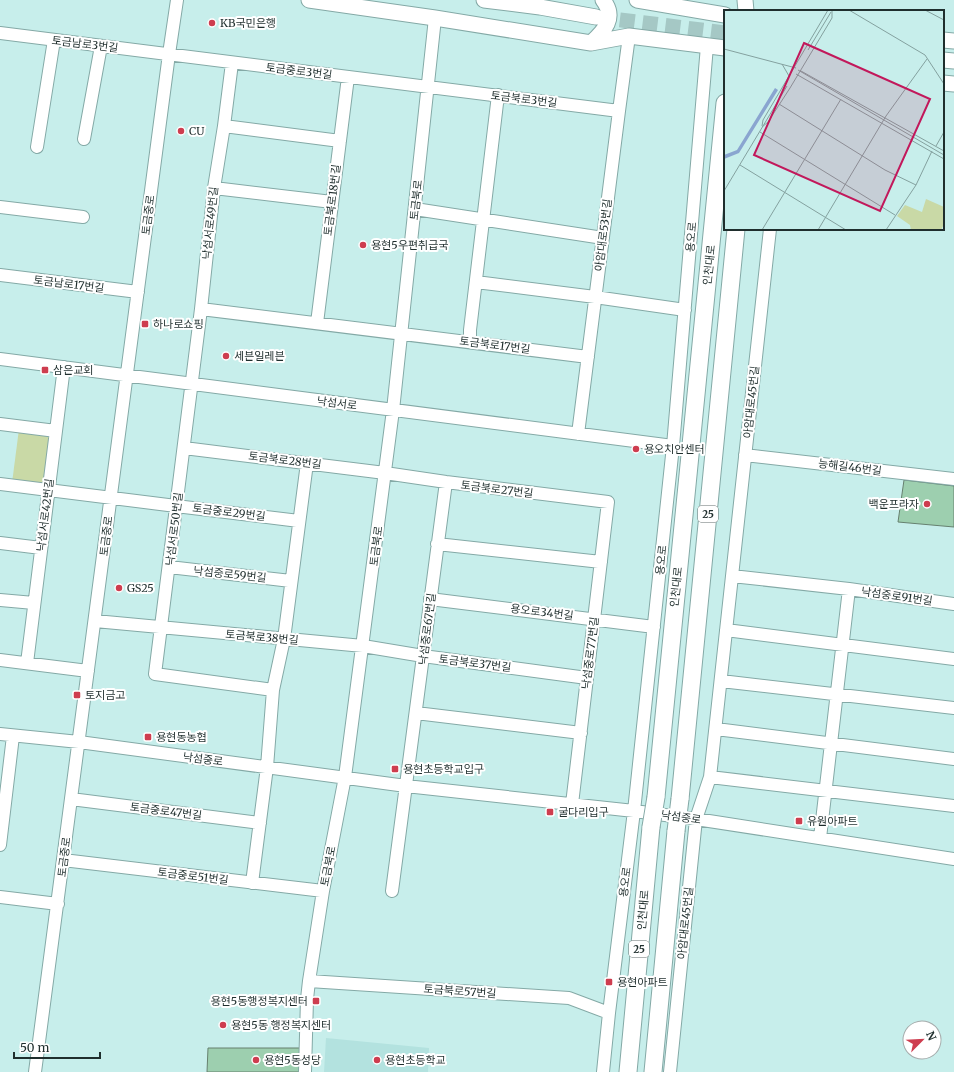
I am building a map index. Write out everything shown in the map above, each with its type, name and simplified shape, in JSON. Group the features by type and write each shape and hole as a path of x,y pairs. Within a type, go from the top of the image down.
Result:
{"highway":[{"name":"인천대로","path":"628,1072 651,827 656,797 724,113"},
{"name":"인천대로","path":"653,1072 736,230"}],"main road":[{"path":"309,0 591,43 630,36 724,48"},
{"path":"484,0 540,7 596,17"},
{"path":"591,43 602,33 607,24 609,14 603,0"},
{"path":"637,0 664,2 724,15"},
{"path":"745,0 746,10"},
{"path":"944,40 954,41"},
{"path":"944,60 954,61"},
{"path":"944,82 954,84"}],"street":[{"name":"토금중로","path":"35,1072 177,0"},
{"name":"토금북로","path":"305,1072 307,999 309,981 323,891 345,778 363,646 402,333 435,18"},
{"name":"토금남로3번길","path":"0,33 169,54"},
{"name":"아암대로53번길","path":"578,434 630,36"},
{"path":"37,147 54,40"},
{"path":"84,139 101,46"},
{"name":"용오로","path":"603,1072 634,811 673,446 707,46"},
{"name":"토금중로3번길","path":"169,54 232,63 428,86"},
{"name":"낙섬서로49번길","path":"192,384 214,188 232,63"},
{"name":"토금북로18번길","path":"317,323 348,77"},
{"name":"토금북로3번길","path":"428,86 619,111"},
{"path":"470,342 470,330 498,95"},
{"path":"224,126 340,141"},
{"path":"214,188 332,202"},
{"path":"0,207 83,217"},
{"path":"415,209 603,238"},
{"name":"아암대로45번길","path":"670,1072 696,819 710,777 716,729 770,230"},
{"name":"토금남로17번길","path":"0,275 138,292"},
{"path":"476,282 685,310"},
{"path":"201,309 402,333"},
{"name":"토금북로17번길","path":"402,333 588,357"},
{"name":"낙섬서로","path":"0,359 127,374 192,384 673,446"},
{"name":"낙섬서로42번길","path":"27,663 64,367"},
{"name":"낙섬서로50번길","path":"192,384 155,674 273,690"},
{"path":"0,424 56,430"},
{"name":"토금북로28번길","path":"184,448 385,473"},
{"name":"능해길46번길","path":"745,455 954,479"},
{"path":"252,883 267,767 273,690 284,639 307,463"},
{"name":"토금북로27번길","path":"385,473 608,502"},
{"name":"낙섬중로67번길","path":"406,786 446,482"},
{"name":"토금중로29번길","path":"0,484 299,521"},
{"name":"낙섬중로77번길","path":"572,804 608,502"},
{"path":"0,542 41,548"},
{"path":"437,544 601,562"},
{"name":"낙섬중로59번길","path":"169,567 292,581"},
{"path":"732,576 849,589"},
{"name":"낙섬중로91번길","path":"820,838 849,589 954,604"},
{"name":"용오로34번길","path":"430,599 654,627"},
{"path":"0,600 34,603"},
{"name":"토금북로38번길","path":"95,621 363,646"},
{"path":"726,630 954,659"},
{"name":"토금북로37번길","path":"363,646 423,656 587,678"},
{"path":"0,660 88,671"},
{"path":"721,681 954,708"},
{"path":"416,713 581,733"},
{"path":"716,729 954,759"},
{"name":"낙섬중로","path":"0,734 79,742 406,786 696,819 954,859"},
{"path":"0,845 13,736"},
{"path":"710,777 954,806"},
{"path":"392,891 406,786"},
{"name":"토금중로47번길","path":"71,799 260,823"},
{"name":"토금중로51번길","path":"63,860 323,891"},
{"path":"0,897 58,904"},
{"name":"토금북로57번길","path":"309,981 569,998 609,1013"}],"shaded area":[{"name":"용현초등학교","path":"326,1038 429,1048 428,1072 324,1072"}],"green space":[{"path":"19,429 53,432 47,488 12,483"}],"building":[{"name":"백운프라자","path":"904,480 954,486 954,527 898,522"},
{"name":"용현5동성당","path":"208,1048 304,1048 303,1072 207,1072"}],"tunnel":[{"path":"597,17 724,33"}],"place":[{"name":"KB국민은행","path":"212,23"},
{"name":"CU","path":"181,131"},
{"name":"용현5우편취급국","path":"363,245"},
{"name":"하나로쇼핑","path":"145,324"},
{"name":"세븐일레븐","path":"226,356"},
{"name":"삼은교회","path":"45,370"},
{"name":"용오치안센터","path":"636,449"},
{"name":"백운프라자","path":"927,504"},
{"name":"GS25","path":"119,588"},
{"name":"토지금고","path":"77,695"},
{"name":"용현동농협","path":"148,737"},
{"name":"용현초등학교입구","path":"395,769"},
{"name":"굴다리입구","path":"550,812"},
{"name":"유원아파트","path":"799,821"},
{"name":"용현아파트","path":"609,982"},
{"name":"용현5동행정복지센터","path":"316,1001"},
{"name":"용현5동 행정복지센터","path":"223,1025"},
{"name":"용현5동성당","path":"256,1060"},
{"name":"용현초등학교","path":"377,1060"}]}
